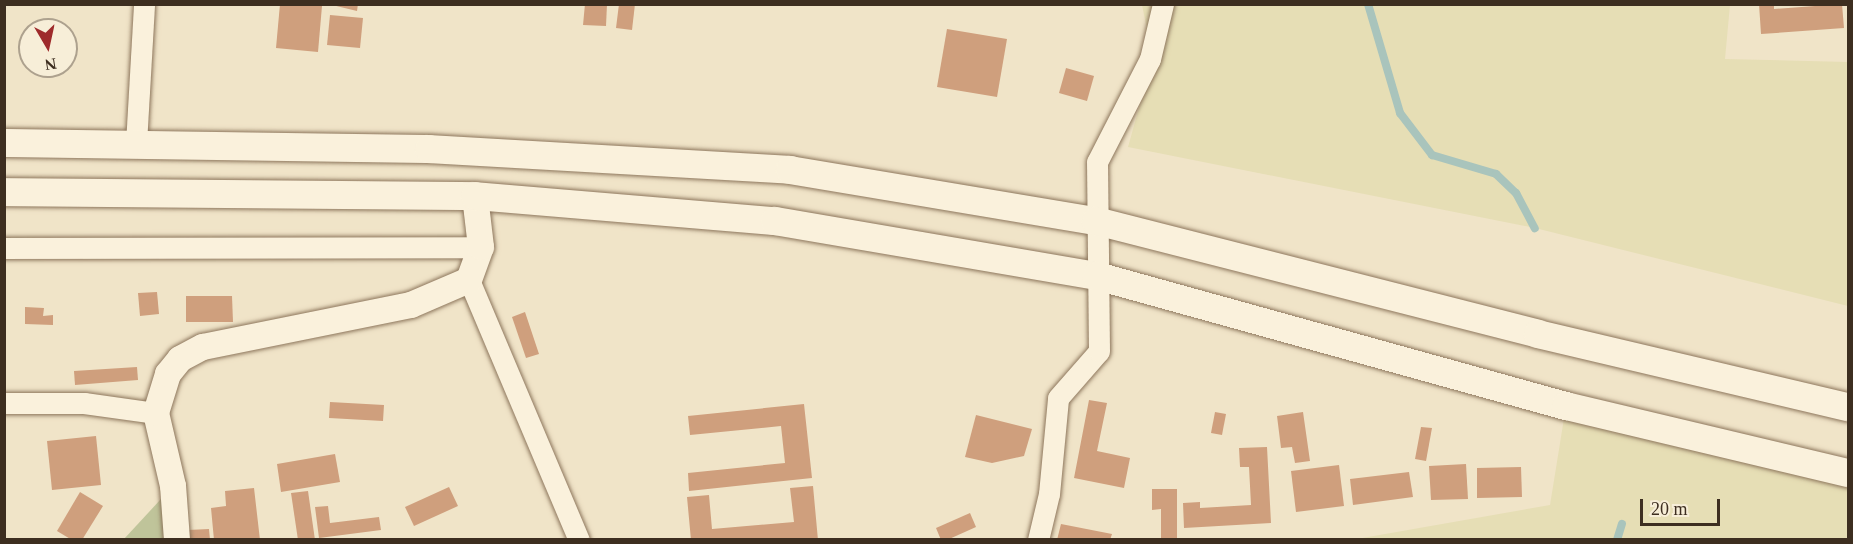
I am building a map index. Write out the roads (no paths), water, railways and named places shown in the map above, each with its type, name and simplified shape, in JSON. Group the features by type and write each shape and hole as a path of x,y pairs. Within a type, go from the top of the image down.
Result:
{"main road":[{"path":"4,143 429,149 790,170 1096,221 1538,334 1848,407"},
{"path":"4,192 475,196 775,221 1098,276 1566,406 1848,473"}],"street":[{"path":"136,144 144,4"},
{"path":"1038,540 1049,494 1058,398 1099,351 1097,162 1150,59 1164,4"},
{"path":"475,196 481,247 469,280 579,540"},
{"path":"4,248 481,247"},
{"path":"177,540 173,486 156,413 168,374 180,359 204,347 411,305 469,280"},
{"path":"4,403 84,403 156,413"}],"waterway":[{"path":"1368,4 1400,113 1432,155 1496,174 1516,193 1535,228"},
{"path":"1617,540 1622,524"}]}
